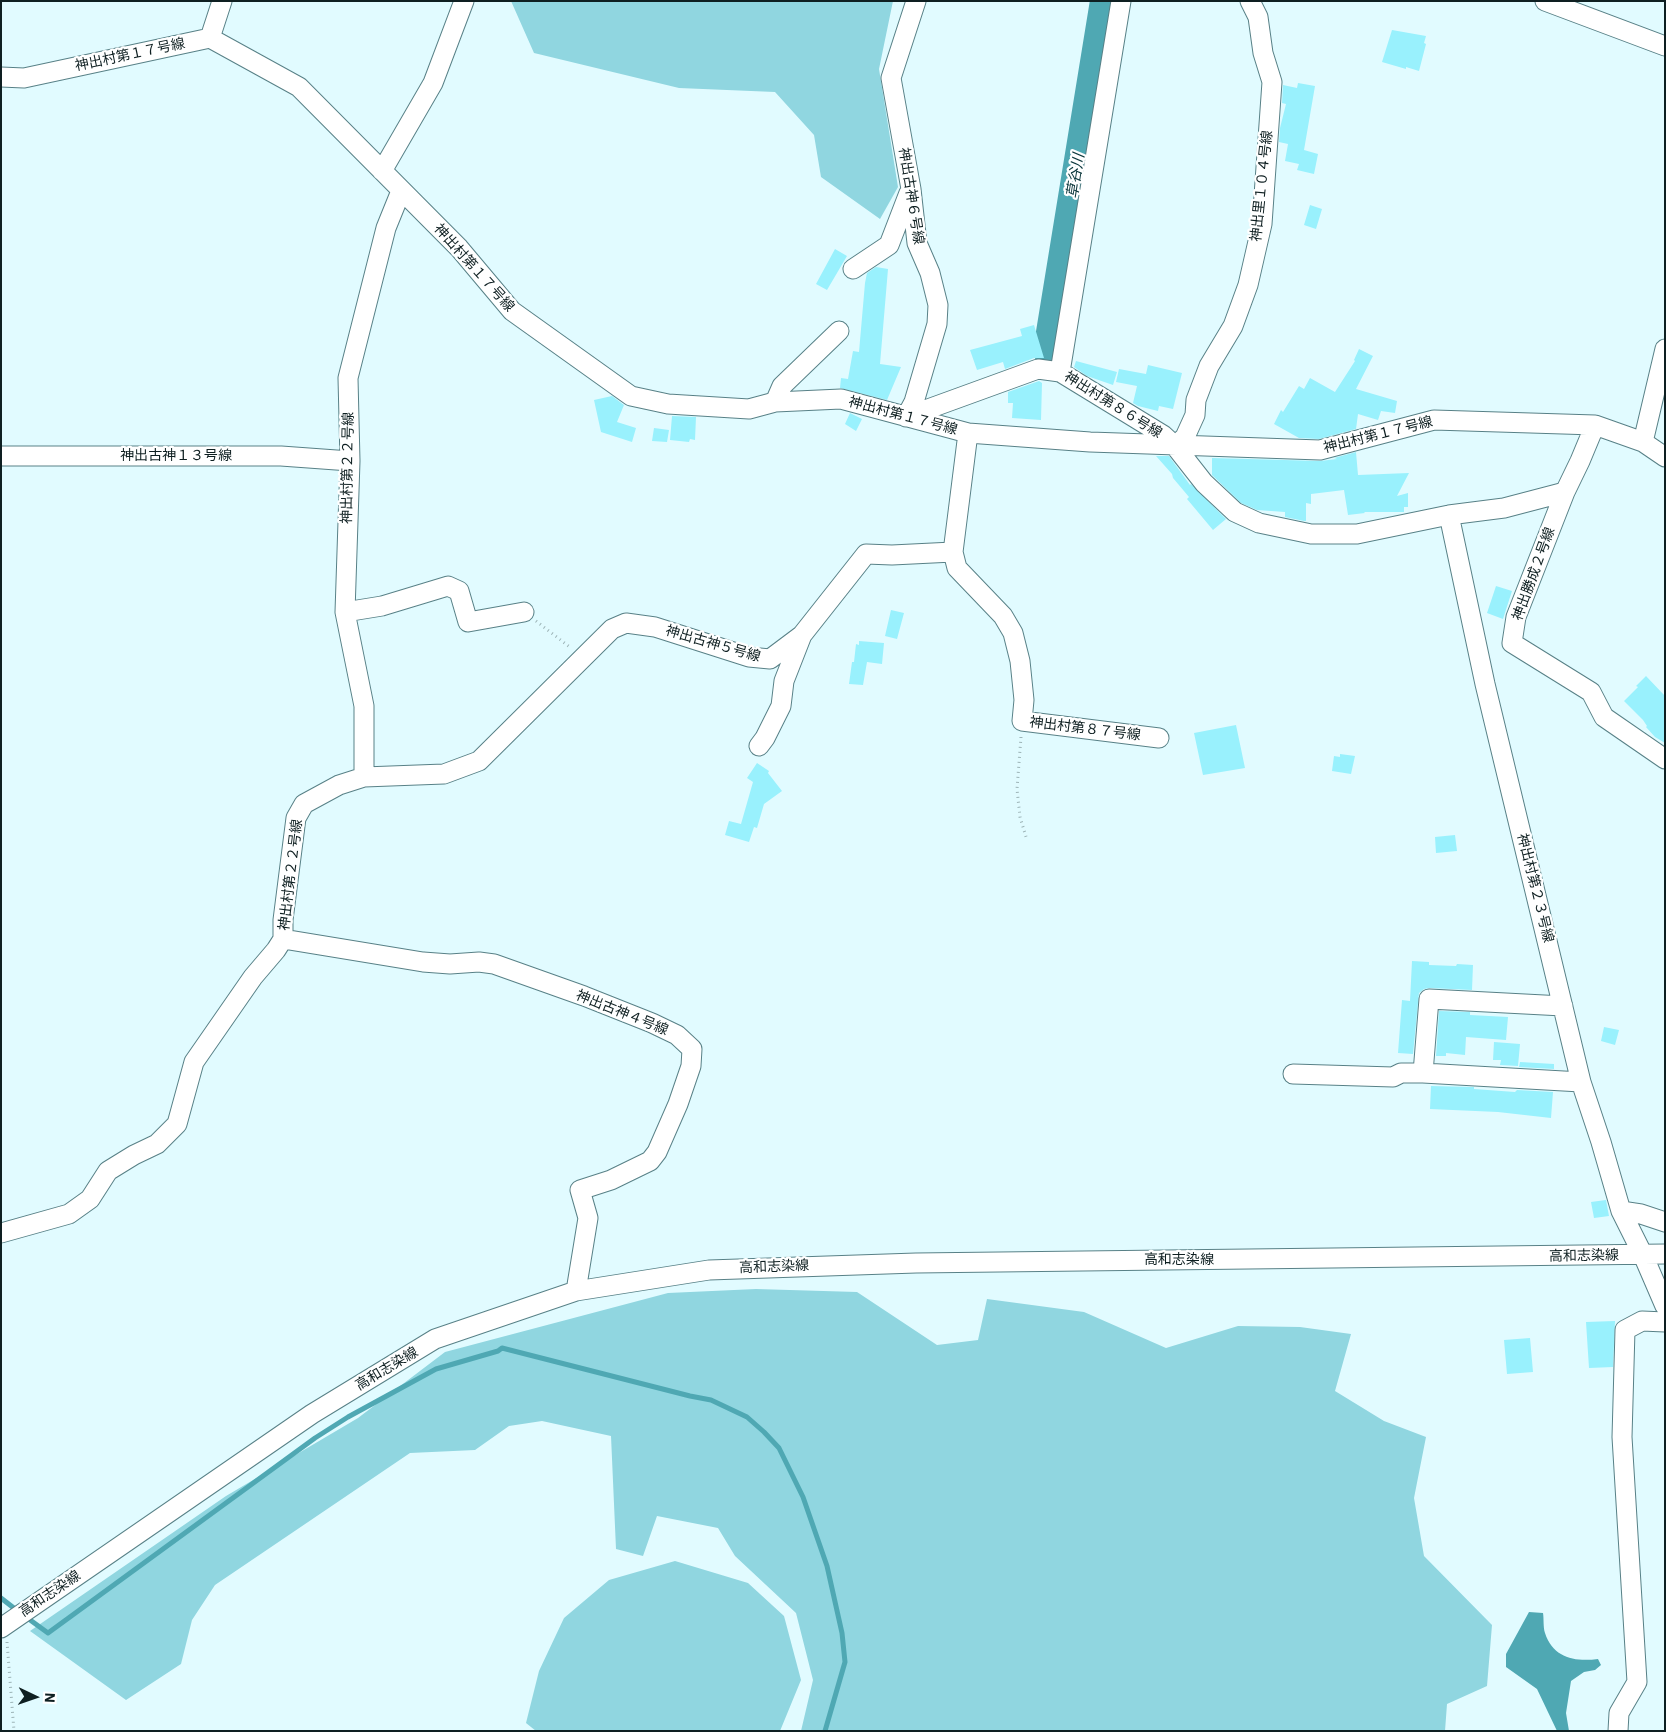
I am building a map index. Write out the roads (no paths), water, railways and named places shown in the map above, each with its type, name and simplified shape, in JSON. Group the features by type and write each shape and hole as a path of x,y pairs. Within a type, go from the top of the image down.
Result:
{"street":[{"path":"210,38 222,1"},
{"path":"382,171 434,83 464,1"},
{"name":"神出古神６号線","path":"906,417 914,402 938,324 938,305 930,273 917,243 911,189 891,78 916,1"},
{"path":"1060,372 1120,1"},
{"name":"神出里１０４号線","path":"1175,446 1185,437 1195,415 1196,400 1209,366 1233,326 1248,285 1262,224 1272,82 1263,53 1258,17 1250,1"},
{"path":"1545,1 1665,46"},
{"name":"神出村第１７号線","path":"1,76 24,78 210,38 299,87 459,248 512,311 631,396 668,404 749,409 775,402 840,399 968,433 1175,446 1320,450 1434,420 1595,424 1643,442 1665,457"},
{"path":"853,269 889,245 911,189"},
{"name":"神出村第２２号線","path":"1,1233 69,1214 90,1199 108,1171 157,1144 177,1124 194,1062 253,977 283,939 283,920 296,818 304,804 339,784 364,777 364,706 345,612 350,461 348,378 386,228 401,191"},
{"path":"775,402 782,386 839,331"},
{"path":"1643,442 1665,349"},
{"name":"神出村第８６号線","path":"906,417 1038,369 1060,372 1163,435 1175,446 1204,483 1222,501 1235,512 1259,523 1311,534 1358,534 1449,515"},
{"name":"神出勝成２号線","path":"1595,424 1565,492 1516,617 1512,643 1591,692 1604,717 1665,759"},
{"path":"953,552 968,433"},
{"name":"神出古神１３号線","path":"1,456 281,456 350,461"},
{"path":"1449,515 1504,508 1565,492"},
{"name":"神出村第２３号線","path":"1449,515 1487,693 1581,1082 1621,1211 1665,1306"},
{"name":"神出古神５号線","path":"364,777 444,774 479,761 612,629 626,623 655,627 749,657 770,659 802,635 866,554 892,555 953,552"},
{"name":"神出村第８７号線","path":"953,552 957,568 1003,616 1013,633 1020,661 1024,700 1022,721 1159,738"},
{"path":"345,612 382,606 448,586 459,591 468,622 524,612"},
{"path":"759,746 781,706 784,681 802,635"},
{"name":"神出古神４号線","path":"283,939 422,962 450,964 479,962 494,964 584,996 652,1024 677,1035 692,1049 691,1066 678,1104 657,1152 650,1160 612,1180 580,1190 588,1218 576,1291"},
{"path":"1423,1073 1428,999 1563,1006"},
{"path":"1293,1074 1393,1077 1402,1073 1423,1073 1581,1082"},
{"path":"1621,1211 1641,1214 1665,1222"},
{"name":"高和志染線","path":"7,1624 312,1414 435,1339 576,1291 719,1269 916,1263 1665,1254"},
{"path":"1618,1731 1619,1713 1637,1682 1622,1437 1625,1330 1642,1321 1665,1322"}],"waterway":[{"name":"草谷川","path":"1048,351 1105,1"},
{"path":"26,1617 48,1633 315,1438 348,1417 436,1369 498,1351 502,1348 711,1400 747,1417 779,1448 803,1497 827,1566 842,1633 845,1662 825,1731"},
{"path":"1,1598 19,1612"}]}
